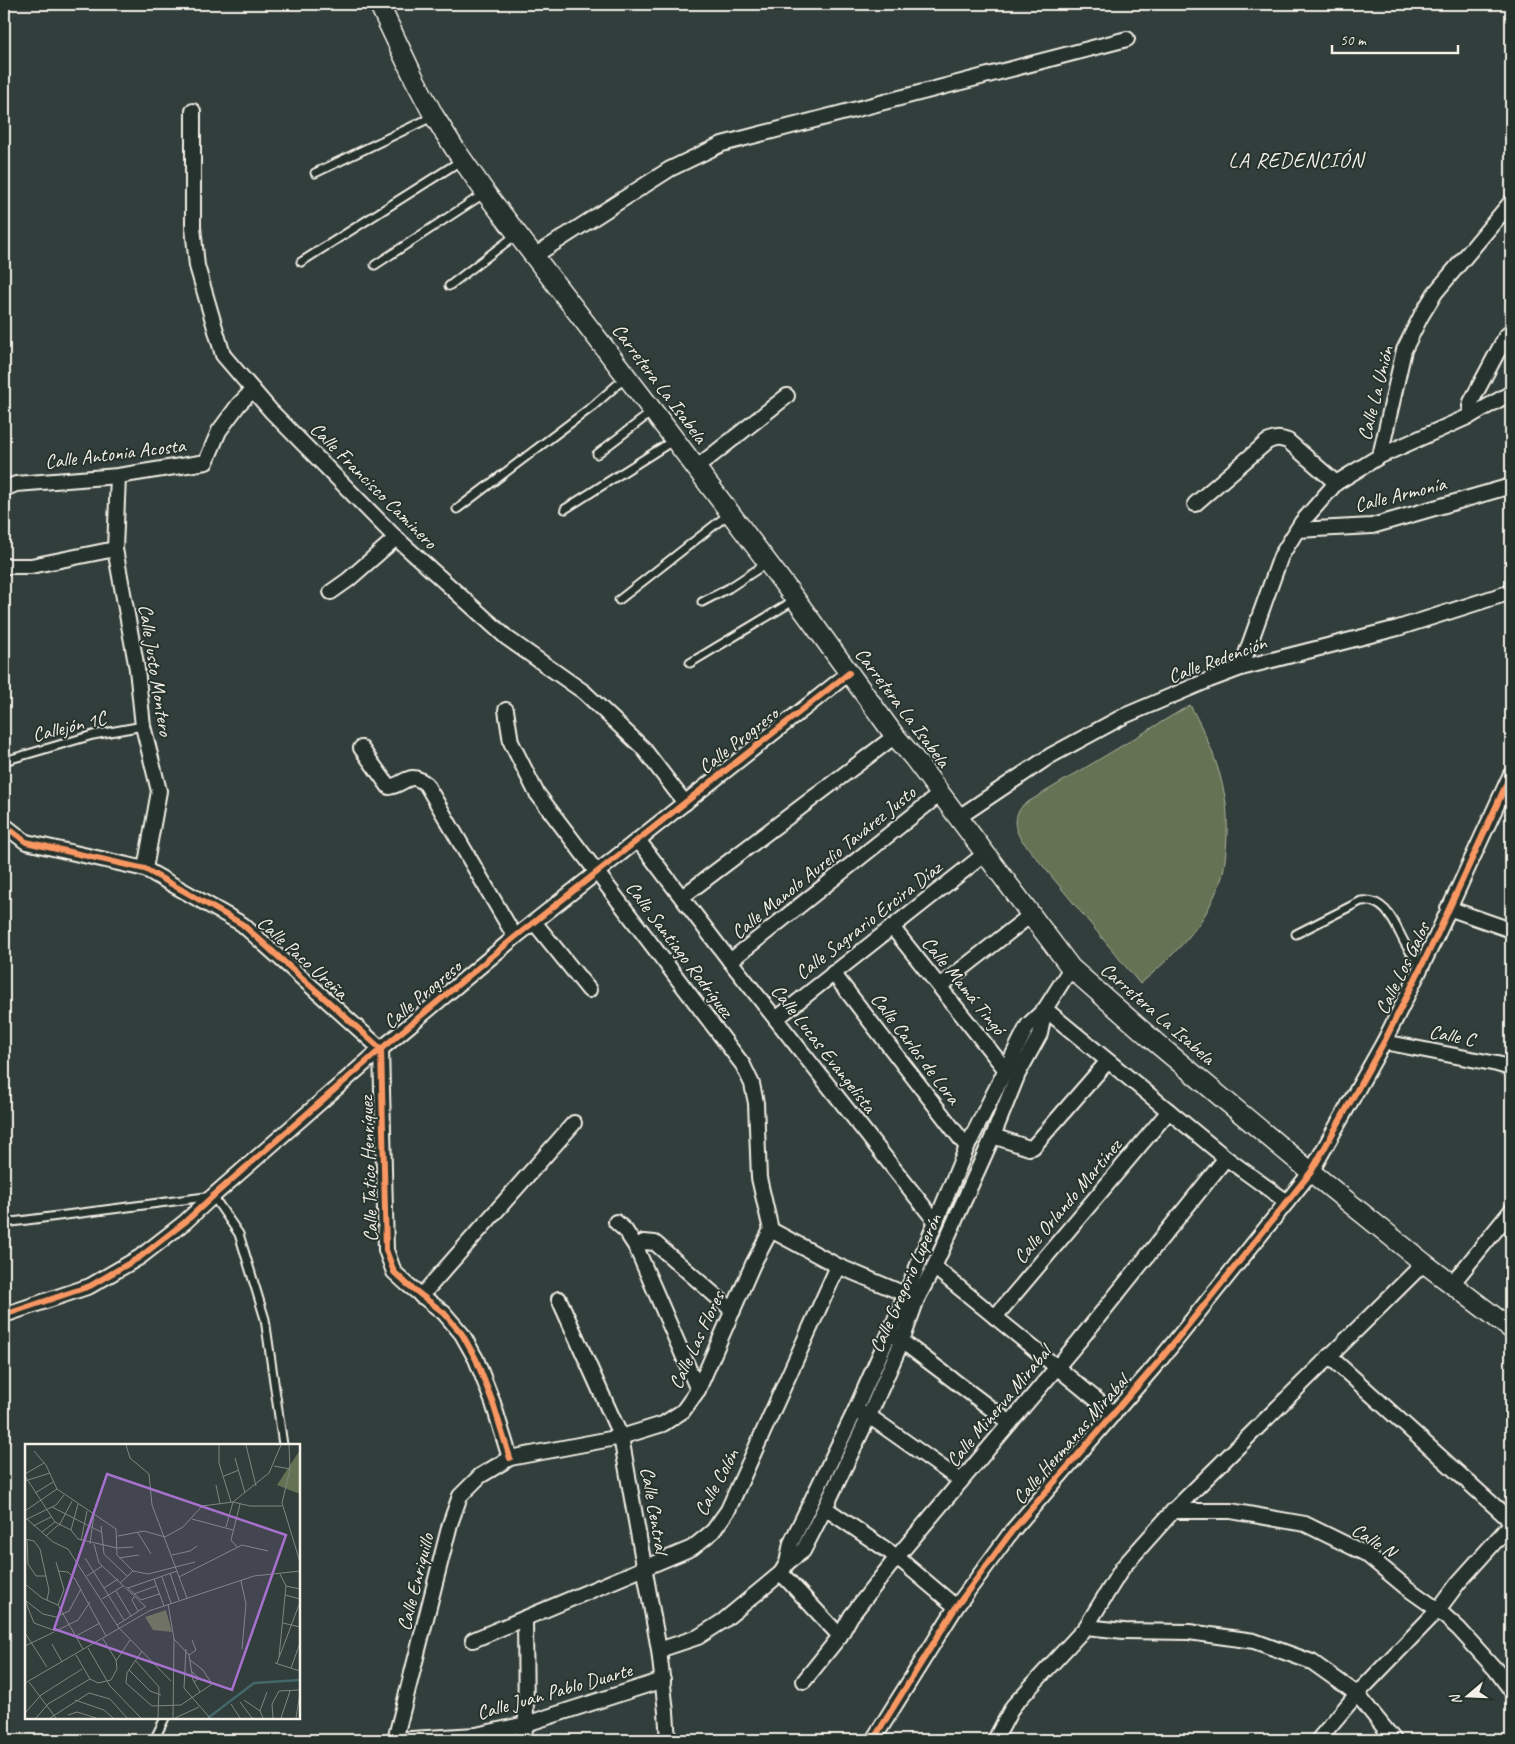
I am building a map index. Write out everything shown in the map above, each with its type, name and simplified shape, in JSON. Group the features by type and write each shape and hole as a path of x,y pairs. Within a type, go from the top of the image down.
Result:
{"main road":[{"name":"Carretera La Isabela","path":"379,4 434,116 462,160 796,600 895,736 959,817 1071,968 1154,1041 1311,1172 1424,1263 1511,1329"}],"street":[{"path":"534,256 670,169 722,144 1127,39"},
{"name":"Calle Francisco Caminero","path":"193,111 193,227 197,266 223,355 271,411 396,538 507,638 584,692 643,748 685,803"},
{"name":"Calle La Unión","path":"1241,668 1281,556 1302,522 1336,483 1380,456 1404,350 1421,316 1435,293 1511,202"},
{"path":"1472,415 1471,402 1506,336 1511,332"},
{"name":"Calle Antonia Acosta","path":"4,489 16,484 118,476 206,462 219,431 238,404 253,390"},
{"path":"1380,456 1472,415 1511,393"},
{"path":"696,468 787,396"},
{"path":"1195,504 1266,442 1274,438 1288,441 1336,483"},
{"name":"Calle Justo Montero","path":"118,476 115,549 137,669 143,726 159,791 145,869"},
{"name":"Calle Armonía","path":"1297,530 1372,526 1511,486"},
{"path":"331,592 348,580 396,538"},
{"path":"4,566 31,566 115,549"},
{"name":"Calle Redención","path":"959,817 1050,756 1124,716 1241,668 1398,628 1511,592"},
{"name":"Calle Progreso","path":"4,1315 90,1286 140,1257 185,1222 381,1049 515,937 849,672"},
{"name":"Calle Santiago Rodríguez","path":"506,710 511,742 536,792 743,1065 752,1084 756,1104 759,1178 771,1230"},
{"path":"682,897 895,736"},
{"path":"361,748 389,787 408,778 419,778 426,784 515,937"},
{"name":"Calle Los Galos","path":"1311,1172 1384,1042 1511,774"},
{"name":"Calle Manolo Aurelio Tavárez Justo","path":"730,961 940,794"},
{"name":"Calle Paco Ureña","path":"4,825 26,842 145,869 242,924 381,1049"},
{"name":"Calle Lucas Evangelista","path":"638,840 730,961 936,1222"},
{"name":"Calle Sagrario Ercira Díaz","path":"776,1019 986,853"},
{"path":"1448,908 1511,930"},
{"path":"940,986 1032,914"},
{"path":"534,922 589,990"},
{"name":"Calle Mamá Tingó","path":"892,927 1005,1068"},
{"name":"Calle Gregorio Luperón","path":"659,1650 698,1637 723,1621 803,1551 869,1416 902,1340 911,1296 936,1222 967,1147 1028,1025 1046,1009 1071,968"},
{"name":"Calle Carlos de Lora","path":"833,973 967,1147"},
{"path":"1046,1009 1226,1158 1287,1202"},
{"name":"Calle Gregorio Luperón","path":"784,1568 791,1543 855,1411 890,1332 911,1296 934,1266 993,1136 1018,1074 1040,1034 1046,1009"},
{"name":"Calle C","path":"1384,1042 1511,1068"},
{"name":"Calle Tatico Henríquez","path":"381,1049 386,1250 394,1272 444,1314 462,1334 476,1359 510,1458"},
{"path":"993,1136 1033,1148 1108,1061"},
{"name":"Calle Orlando Martínez","path":"995,1317 1169,1111"},
{"path":"421,1296 574,1123"},
{"name":"Calle Minerva Mirabal","path":"804,1681 840,1636 851,1616 897,1557 1056,1368 1226,1158"},
{"name":"Calle Hermanas Mirabal","path":"873,1740 956,1607 1012,1531 1160,1360 1311,1172"},
{"path":"1452,1284 1511,1211"},
{"path":"616,1222 625,1230 636,1247 698,1390"},
{"path":"771,1230 838,1266 911,1296"},
{"name":"Calle Las Flores","path":"510,1458 621,1437 663,1424 683,1411 698,1390 753,1264 771,1230"},
{"path":"636,1247 644,1242 655,1243 733,1310"},
{"path":"994,1740 1013,1706 1086,1627 1123,1567 1173,1511 1424,1263"},
{"name":"Calle Colón","path":"473,1640 692,1548 713,1531 728,1510 838,1266"},
{"path":"934,1266 1114,1414"},
{"name":"Calle Central","path":"559,1299 621,1437 659,1650 668,1740"},
{"path":"890,1332 1010,1423"},
{"path":"1318,1740 1357,1694 1438,1610 1458,1583 1511,1523 1329,1356"},
{"path":"855,1411 869,1416 961,1481"},
{"name":"Calle Enriquillo","path":"395,1740 450,1524 460,1496 480,1476 510,1458"},
{"path":"825,1508 897,1557 956,1607"},
{"name":"Calle N","path":"1173,1511 1232,1511 1304,1524 1366,1554 1407,1588 1438,1610 1459,1629 1484,1656 1511,1690"},
{"path":"784,1568 840,1636"},
{"path":"523,1740 526,1724 525,1618"},
{"path":"1086,1627 1124,1631 1189,1632 1254,1641 1312,1662 1357,1694 1394,1740"},
{"name":"Calle Juan Pablo Duarte","path":"395,1740 476,1735 526,1724 663,1680"}],"lane":[{"path":"315,173 434,116"},
{"path":"301,262 462,160"},
{"path":"375,265 485,192"},
{"path":"450,286 518,234"},
{"path":"456,509 592,406 627,376"},
{"path":"597,454 653,411"},
{"path":"565,509 675,440"},
{"path":"619,600 730,513"},
{"path":"702,602 729,588 768,563"},
{"path":"690,662 796,600"},
{"name":"Callejón 1C","path":"4,761 93,736 143,726"},
{"path":"1296,934 1361,901 1370,900 1379,905 1394,921 1407,947 1421,966"},
{"path":"4,1223 213,1196 239,1234 265,1318 283,1444"},
{"path":"154,1740 164,1719"}],"green space":[{"path":"1190,705 1211,750 1225,797 1227,835 1223,873 1201,921 1168,959 1140,984 1020,838 1015,821 1023,805"}],"cycle path":[{"path":"4,1315 90,1286 140,1257 185,1222 381,1049 515,937 849,673"},
{"path":"873,1740 956,1607 1012,1531 1160,1360 1311,1172 1384,1042 1437,935 1511,774"},
{"path":"4,825 26,842 145,869 242,924 381,1049 386,1250 394,1272 444,1313 462,1334 476,1359 493,1403 510,1458"}],"district":[{"name":"LA REDENCIÓN","path":"1296,160"}]}
